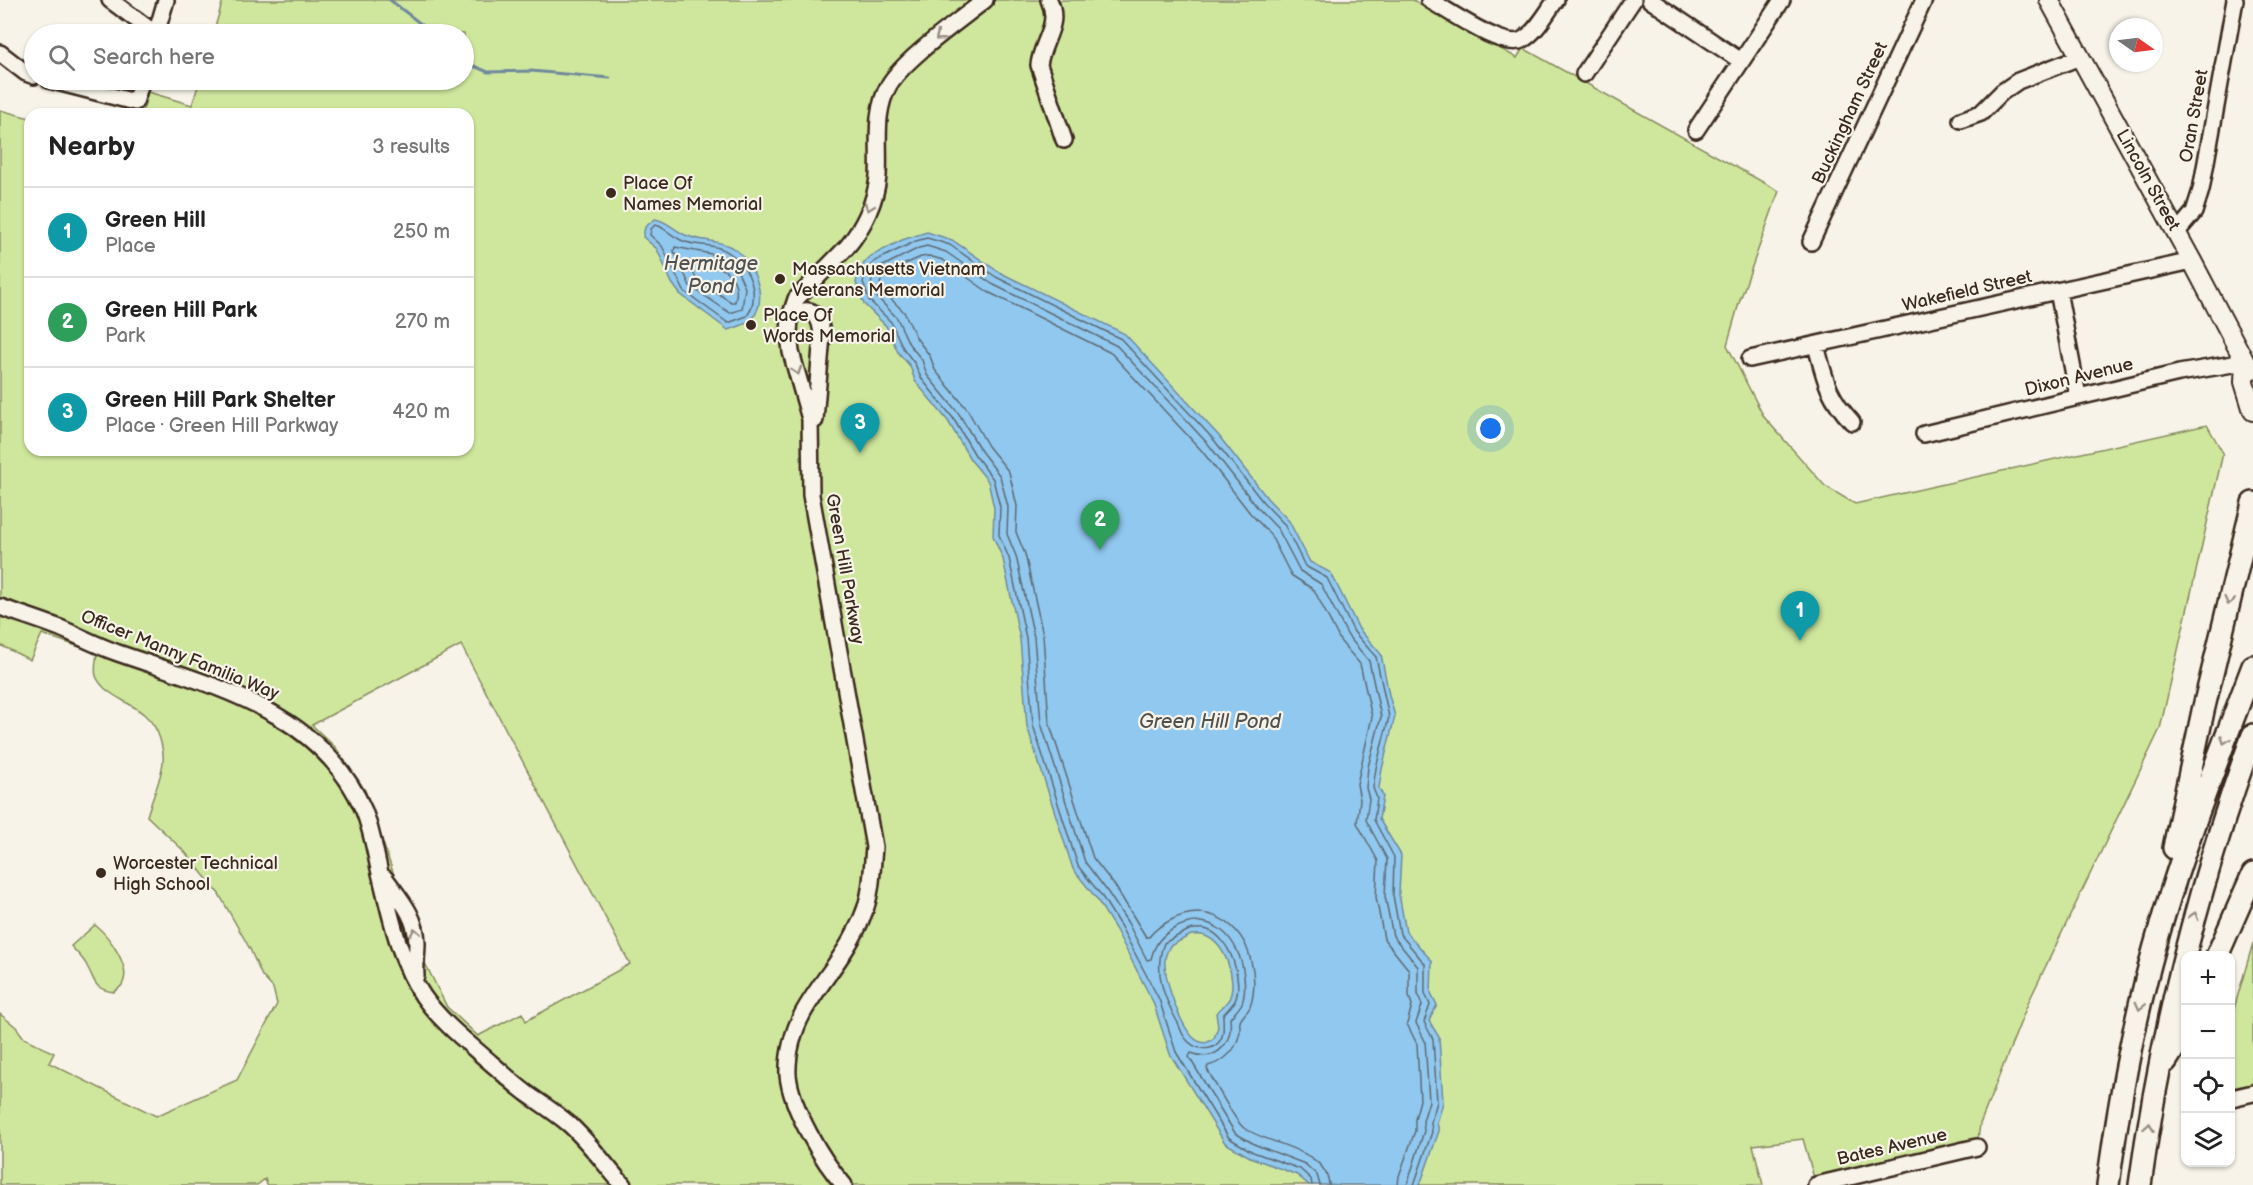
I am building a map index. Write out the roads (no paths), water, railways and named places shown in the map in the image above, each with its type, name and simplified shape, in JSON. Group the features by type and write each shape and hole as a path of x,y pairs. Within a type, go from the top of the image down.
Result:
{"highway":[{"path":"2108,1185 2132,1040 2203,711 2253,503"},
{"path":"2146,979 2198,814 2253,666"},
{"path":"2140,1185 2158,1074 2190,928 2253,735"},
{"path":"2219,951 2253,874"},
{"path":"2158,1074 2181,1037"}],"main road":[{"name":"Lincoln Street","path":"2049,0 2249,365 2244,382 2253,411"}],"street":[{"path":"110,0 142,24"},
{"path":"159,24 166,0"},
{"name":"Green Hill Parkway","path":"844,1185 826,1163 810,1135 788,1076 792,1043 802,1015 842,957 865,912 874,847 811,495 812,446 808,408 791,352 790,317 796,299 855,238 866,217 877,181 879,116 889,85 903,67 984,0"},
{"path":"1049,0 1054,15 1052,30 1041,54 1040,65 1064,140"},
{"path":"1429,0 1500,38 1520,41 1535,28 1556,0"},
{"path":"1584,74 1633,0"},
{"path":"1650,0 1741,61"},
{"path":"1696,130 1782,0"},
{"name":"Buckingham Street","path":"1811,242 1924,0"},
{"name":"Oran Street","path":"2176,232 2194,212 2201,190 2235,0"},
{"path":"0,53 24,71"},
{"path":"1961,120 1981,113 2002,92 2018,81 2080,57"},
{"path":"89,90 135,102 139,90"},
{"name":"Wakefield Street","path":"1750,359 2192,261"},
{"path":"2058,291 2078,396"},
{"path":"790,317 798,312 808,311 818,316 821,322 820,370 812,446"},
{"path":"1816,345 1827,388 1837,406 1852,422"},
{"name":"Dixon Avenue","path":"1924,434 2179,373 2249,365"},
{"name":"Officer Manny Familia Way","path":"0,607 60,628 114,652 220,689 285,719 320,747 352,788 371,831 377,858 386,880 406,906 412,920 417,942 415,964 419,989 460,1037 578,1132 623,1185"},
{"path":"2235,1097 2253,1094"},
{"name":"Bates Avenue","path":"1816,1185 1977,1147"}],"water":[{"name":"Hermitage Pond","path":"655,219 688,236 728,245 747,261 759,290 758,309 753,318 728,330 680,294 672,283 657,249 643,237 645,227"},
{"name":"Green Hill Pond","path":"927,232 952,240 999,272 1125,334 1219,436 1267,498 1289,521 1310,562 1331,573 1359,629 1381,654 1395,716 1379,788 1383,796 1379,819 1401,855 1399,894 1406,932 1432,961 1431,993 1437,1005 1429,1021 1439,1037 1443,1103 1437,1123 1439,1131 1420,1185 1309,1185 1297,1175 1250,1157 1225,1143 1170,1054 1153,1002 1116,930 1096,898 1073,869 1027,726 1020,639 1003,559 993,536 994,508 988,481 970,459 948,421 915,381 910,366 898,352 886,326 864,304 858,291 856,282 864,263 871,256 902,240","holes":["1191,935 1204,935 1212,940 1224,954 1231,973 1229,999 1216,1013 1218,1027 1214,1038 1205,1043 1194,1038 1181,1019 1165,969 1170,946"]}],"waterway":[{"path":"390,0 421,24"},
{"path":"474,66 488,72 531,71 610,78"}],"place":[{"name":"Place Of Names Memorial","path":"611,193"},
{"name":"Massachusetts Vietnam Veterans Memorial","path":"780,279"},
{"name":"Place Of Words Memorial","path":"751,325"},
{"name":"Green Hill Park Shelter","path":"860,453"},
{"name":"Green Hill Park","path":"1100,550"},
{"name":"Green Hill","path":"1800,641"},
{"name":"Worcester Technical High School","path":"101,873"}]}
